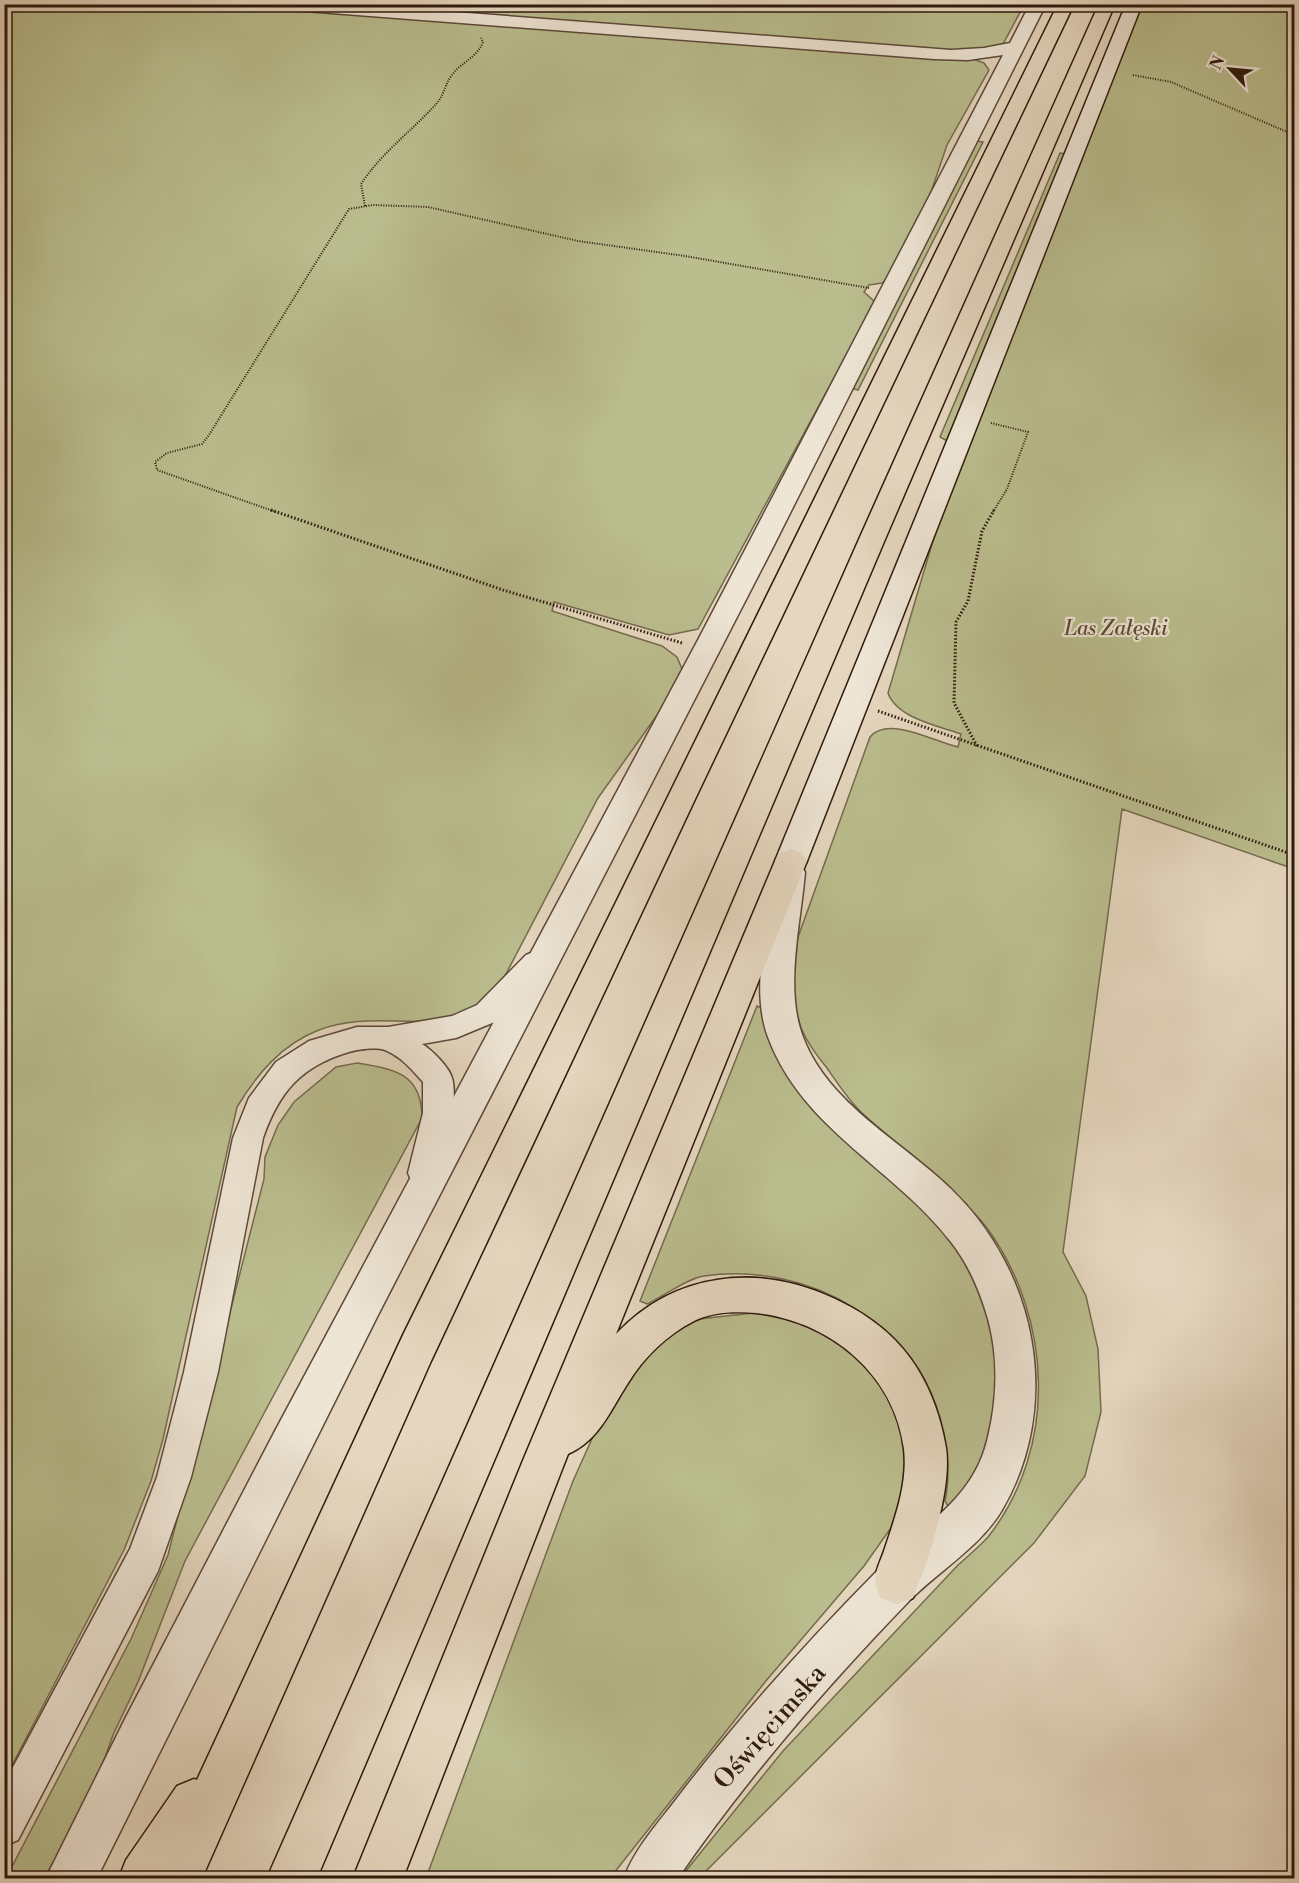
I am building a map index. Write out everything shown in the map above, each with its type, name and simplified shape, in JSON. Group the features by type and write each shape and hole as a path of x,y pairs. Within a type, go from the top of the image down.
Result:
{"highway":[{"path":"177,1878 417,1348 686,786 1066,4"},
{"path":"292,1878 873,537 1107,4"},
{"path":"378,1878 545,1458 790,861"},
{"path":"545,1458 598,1397 614,1369 633,1343 662,1319 682,1307 728,1294 765,1294 808,1305 848,1325 886,1359 910,1396 921,1424 925,1449 925,1484 897,1582"},
{"path":"144,1878 252,1714"}],"street":[{"path":"279,4 972,55 996,53 1017,46"},
{"path":"71,1878 161,1695 418,1196 705,650 1038,4"},
{"name":"Oświęcimska","path":"649,1878 746,1751 897,1582 970,1520 995,1479 1012,1425 1018,1373 1012,1334 999,1289 967,1234 939,1201 831,1106 808,1078 785,1036 777,1004 776,975 790,861 1122,68 1134,4"},
{"path":"972,55 989,62 1000,78"},
{"path":"4,1826 145,1558 174,1476 201,1372 249,1138 259,1107 286,1070 319,1049 357,1038 388,1038 456,1027 487,1014 546,953"},
{"path":"388,1038 417,1055 438,1079 438,1113 418,1196"}],"path":[{"path":"688,4 699,10"},
{"path":"365,206 361,184 369,171 396,141 437,103 444,93 446,83 455,71 480,53 483,42 469,19"},
{"path":"1122,68 1170,82 1294,135"},
{"path":"705,650 503,590 157,470 155,462 167,453 202,444 209,435 349,209 386,205 429,208 562,238 891,292"},
{"path":"977,747 954,703 956,622 968,601 982,531 1007,489 1028,432 982,420"},
{"path":"903,720 1294,855"}],"green space":[{"path":"5,5 240,5 973,59 984,63 989,70 947,145 928,201 887,279 882,283 869,285 864,292 875,302 698,629 669,635 554,602 552,611 662,646 677,657 682,669 665,704 598,798 506,974 486,998 466,1012 443,1019 345,1023 306,1036 293,1043 272,1061 237,1107 163,1439 151,1481 124,1550 5,1779"},
{"path":"317,5 1024,5 1002,46 988,52 863,47"},
{"name":"Las Załęski","path":"1142,5 1294,5 1294,869 1122,809 1063,1252 1086,1296 1098,1349 1101,1412 1085,1476 1034,1543 699,1878 680,1878 783,1751 958,1565 988,1537 1011,1502 1027,1464 1036,1424 1038,1383 1035,1342 1025,1302 1009,1264 987,1228 976,1215 858,1109 816,1054 798,1020 794,997 794,962 797,940 870,737 878,731 900,729 958,747 961,734 909,715 893,702 888,693 932,544 966,447"},
{"path":"977,141 983,142 858,390 851,388"},
{"path":"1060,153 1065,154 947,441 940,437"},
{"path":"757,1006 762,1008 973,1267 1000,1344 995,1414 979,1465 954,1505 948,1506 945,1501 948,1476 946,1450 931,1395 911,1361 886,1332 855,1308 820,1291 783,1279 744,1274 698,1277 647,1304 640,1301"},
{"path":"357,1063 394,1071 411,1082 421,1103 422,1118 185,1561 138,1682 77,1820 44,1878 6,1878 131,1639 168,1555 264,1179 265,1157 278,1125 294,1102 336,1067"},
{"path":"770,1311 838,1337 870,1368 891,1395 904,1432 907,1493 893,1525 864,1566 765,1682 610,1878 426,1878 573,1481 613,1392 667,1336 699,1319"}]}
